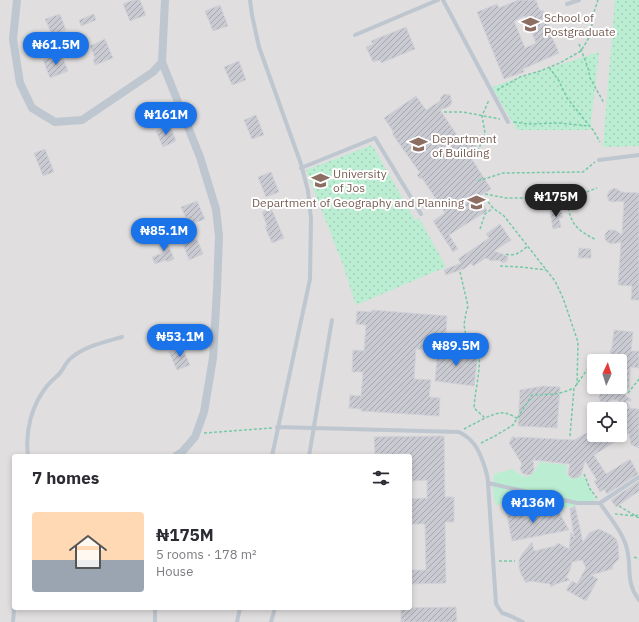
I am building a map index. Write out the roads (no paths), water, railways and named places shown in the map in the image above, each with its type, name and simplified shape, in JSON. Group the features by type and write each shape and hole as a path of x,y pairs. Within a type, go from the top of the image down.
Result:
{"street":[{"path":"17,0 13,39 20,83 32,108 55,122 82,120 153,72 162,62"},
{"path":"165,0 162,62 200,157 216,209 218,230 217,290 213,358 204,412 196,434 179,454"}],"lane":[{"path":"250,0 259,47 308,191 311,219 310,279 272,454"},
{"path":"355,35 438,0"},
{"path":"443,0 508,121"},
{"path":"567,4 579,0"},
{"path":"301,168 375,138 421,214"},
{"path":"599,160 639,155"},
{"path":"310,454 332,320"},
{"path":"28,454 27,443 29,425 35,407 46,387 61,371 70,358 85,349 122,337"},
{"path":"277,428 459,432 466,436 475,445 488,477 496,604 502,613 511,615 515,619 523,622"},
{"path":"488,483 578,502 600,503 636,478 639,478"},
{"path":"600,503 620,532 627,548 630,582 639,600"},
{"path":"13,622 14,610"},
{"path":"155,610 155,622"},
{"path":"238,622 240,610"},
{"path":"272,622 275,610"}],"place":[{"name":"School of Postgraduate","path":"531,24"},
{"name":"Department of Building","path":"419,145"},
{"name":"University of Jos","path":"320,180"},
{"name":"Department of Geography and Planning","path":"477,202"}]}
